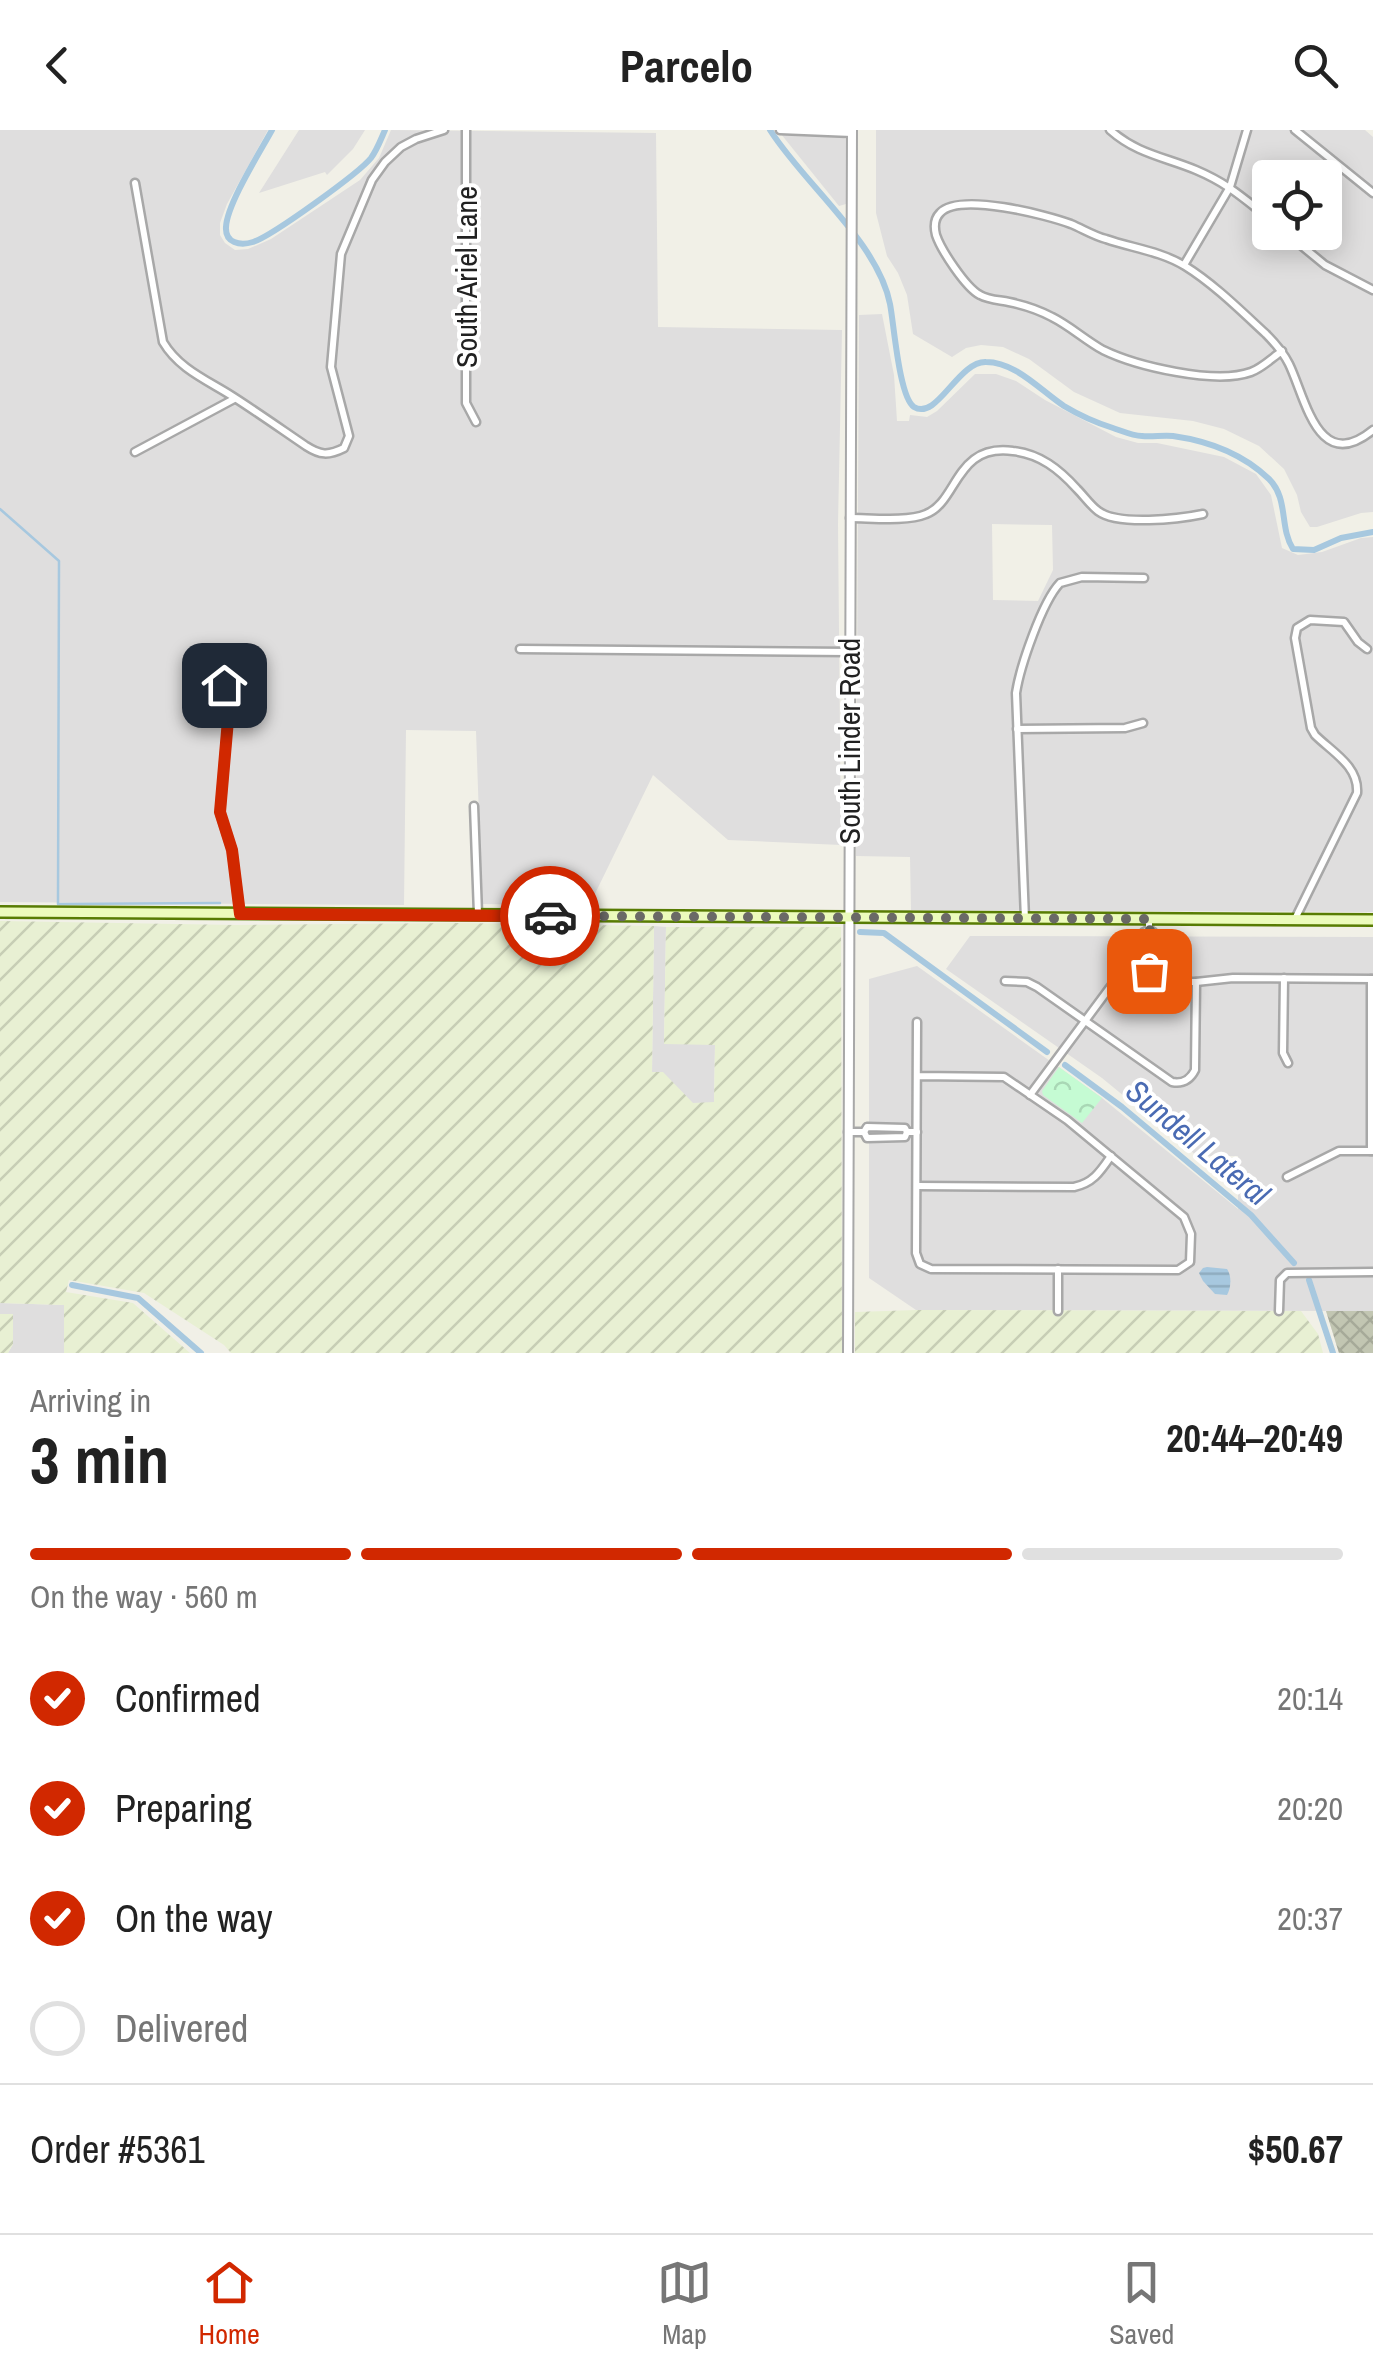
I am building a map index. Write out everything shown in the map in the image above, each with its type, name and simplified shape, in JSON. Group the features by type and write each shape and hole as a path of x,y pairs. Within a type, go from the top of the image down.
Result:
{"main road":[{"path":"0,912 1024,919 1149,925 1373,920"}],"street":[{"path":"135,183 163,342 180,364 318,453 331,454 344,448 349,436 330,367 341,254 372,180 385,162 416,138 444,130"},
{"name":"South Ariel Lane","path":"466,130 466,403 476,422"},
{"path":"780,130 852,131"},
{"path":"1110,130 1125,144 1230,186 1252,204"},
{"path":"1184,265 1230,186 1247,130"},
{"path":"1295,130 1373,192"},
{"name":"South Linder Road","path":"848,1353 852,131"},
{"path":"1282,351 1252,372 1213,375 1184,373 1116,356 1042,312 972,290 938,239 934,226 948,207 1007,207 1150,250 1184,265 1282,351 1312,420 1324,437 1338,444 1351,443 1373,430"},
{"path":"1307,250 1326,265 1373,290"},
{"path":"135,452 236,398"},
{"path":"850,518 910,518 929,514 968,463 993,451 1011,450 1040,458 1058,470 1105,516 1122,520 1203,514"},
{"path":"1024,919 1018,679 1053,590 1060,584 1082,577 1144,578"},
{"path":"1294,920 1358,784 1353,770 1311,728 1297,628 1310,620 1344,622 1367,649"},
{"path":"520,649 849,652"},
{"path":"218,650 228,720 220,812 232,850 240,914"},
{"path":"1017,729 1125,728 1143,723"},
{"path":"474,806 478,916"},
{"path":"1149,925 1144,932 1144,970 1149,971 1149,982"},
{"path":"1284,978 1283,1053 1288,1064"},
{"path":"1030,1095 1114,982 1372,979 1372,1151 1339,1151 1287,1177"},
{"path":"1005,980 1036,987 1172,1082 1184,1082 1195,1070 1196,982"},
{"path":"917,1022 916,1253 920,1264 931,1269 1178,1270 1192,1258 1191,1234 1184,1217 1067,1120 1004,1077 917,1076"},
{"path":"848,1132 864,1132 867,1127 917,1132"},
{"path":"917,1186 1087,1184 1111,1156"},
{"path":"1058,1269 1058,1311"},
{"path":"1279,1311 1279,1286 1283,1276 1292,1272 1373,1272"}],"shaded area":[{"path":"0,130 268,130 220,223 220,235 235,250 271,239 360,180 379,158 391,130 656,133 658,327 842,330 838,524 841,845 728,840 653,775 589,906 482,904 476,731 406,730 404,905 0,902"},
{"path":"299,130 365,130 353,149 327,175 325,172 259,193"},
{"path":"876,130 1365,130 1373,137 1373,512 1310,527 1284,469 1259,446 1224,429 1193,421 1120,413 1074,392 1029,359 1003,347 981,345 952,357 913,334 907,295 887,256 876,213"},
{"path":"781,134 830,134 847,139 846,204 839,206"},
{"path":"882,314 894,375 897,421 909,421 910,415 927,417 975,374 996,374 1016,381 1116,437 1224,457 1256,474 1271,495 1282,548 1298,555 1373,537 1373,912 911,910 910,857 856,856 859,315","holes":["992,524 1052,525 1053,570 1038,601 993,600"]},
{"path":"0,921 654,926 652,1072 663,1072 693,1103 714,1102 715,1045 664,1044 666,927 841,927 842,1353 231,1353 144,1293 69,1280 66,1292 133,1303 190,1353 64,1353 64,1305 0,1303"},
{"path":"654,926 666,927 664,1044 715,1044 714,1103 692,1103 663,1073 652,1072"},
{"path":"970,936 1373,937 1373,1353 1339,1353 1326,1311 916,1310 869,1278 869,979 917,966 1102,1098 1238,1209 1238,1156 1197,1156 1102,1078 946,969"},
{"path":"0,1303 65,1305 64,1353 8,1353 13,1344 12,1314 0,1314"},
{"path":"1301,1311 1318,1334 1323,1353 855,1353 855,1312"},
{"path":"1326,1311 1373,1311 1373,1353 1339,1353"},
{"path":"0,1314 13,1314 13,1344 8,1353 0,1353"}],"green space":[{"path":"1059,1067 1102,1098 1082,1123 1043,1095"}],"water":[{"path":"1207,1267 1227,1269 1227,1295 1215,1294 1203,1281 1199,1273"}],"waterway":[{"path":"272,130 228,217 226,232 234,242 248,243 263,237 333,190 371,158 385,130"},
{"path":"770,130 856,236 883,281 904,390 914,407 931,406 976,364 997,363 1018,372 1064,406 1101,424 1135,435 1199,441 1248,462 1275,487 1293,549 1314,550 1341,538 1373,532"},
{"path":"0,509 59,561 58,904 220,903"},
{"name":"Sundell Lateral","path":"860,932 884,933 1047,1052"},
{"name":"Sundell Lateral","path":"1065,1065 1122,1107 1251,1215 1294,1263"},
{"name":"Sundell Lateral","path":"1309,1280 1333,1353"},
{"path":"72,1285 138,1298 201,1353"}],"way so far":[{"path":"550,916 1150,919 1154,970 1149,971"}],"route":[{"path":"224,685 228,720 220,812 232,850 240,914 550,916"}]}
